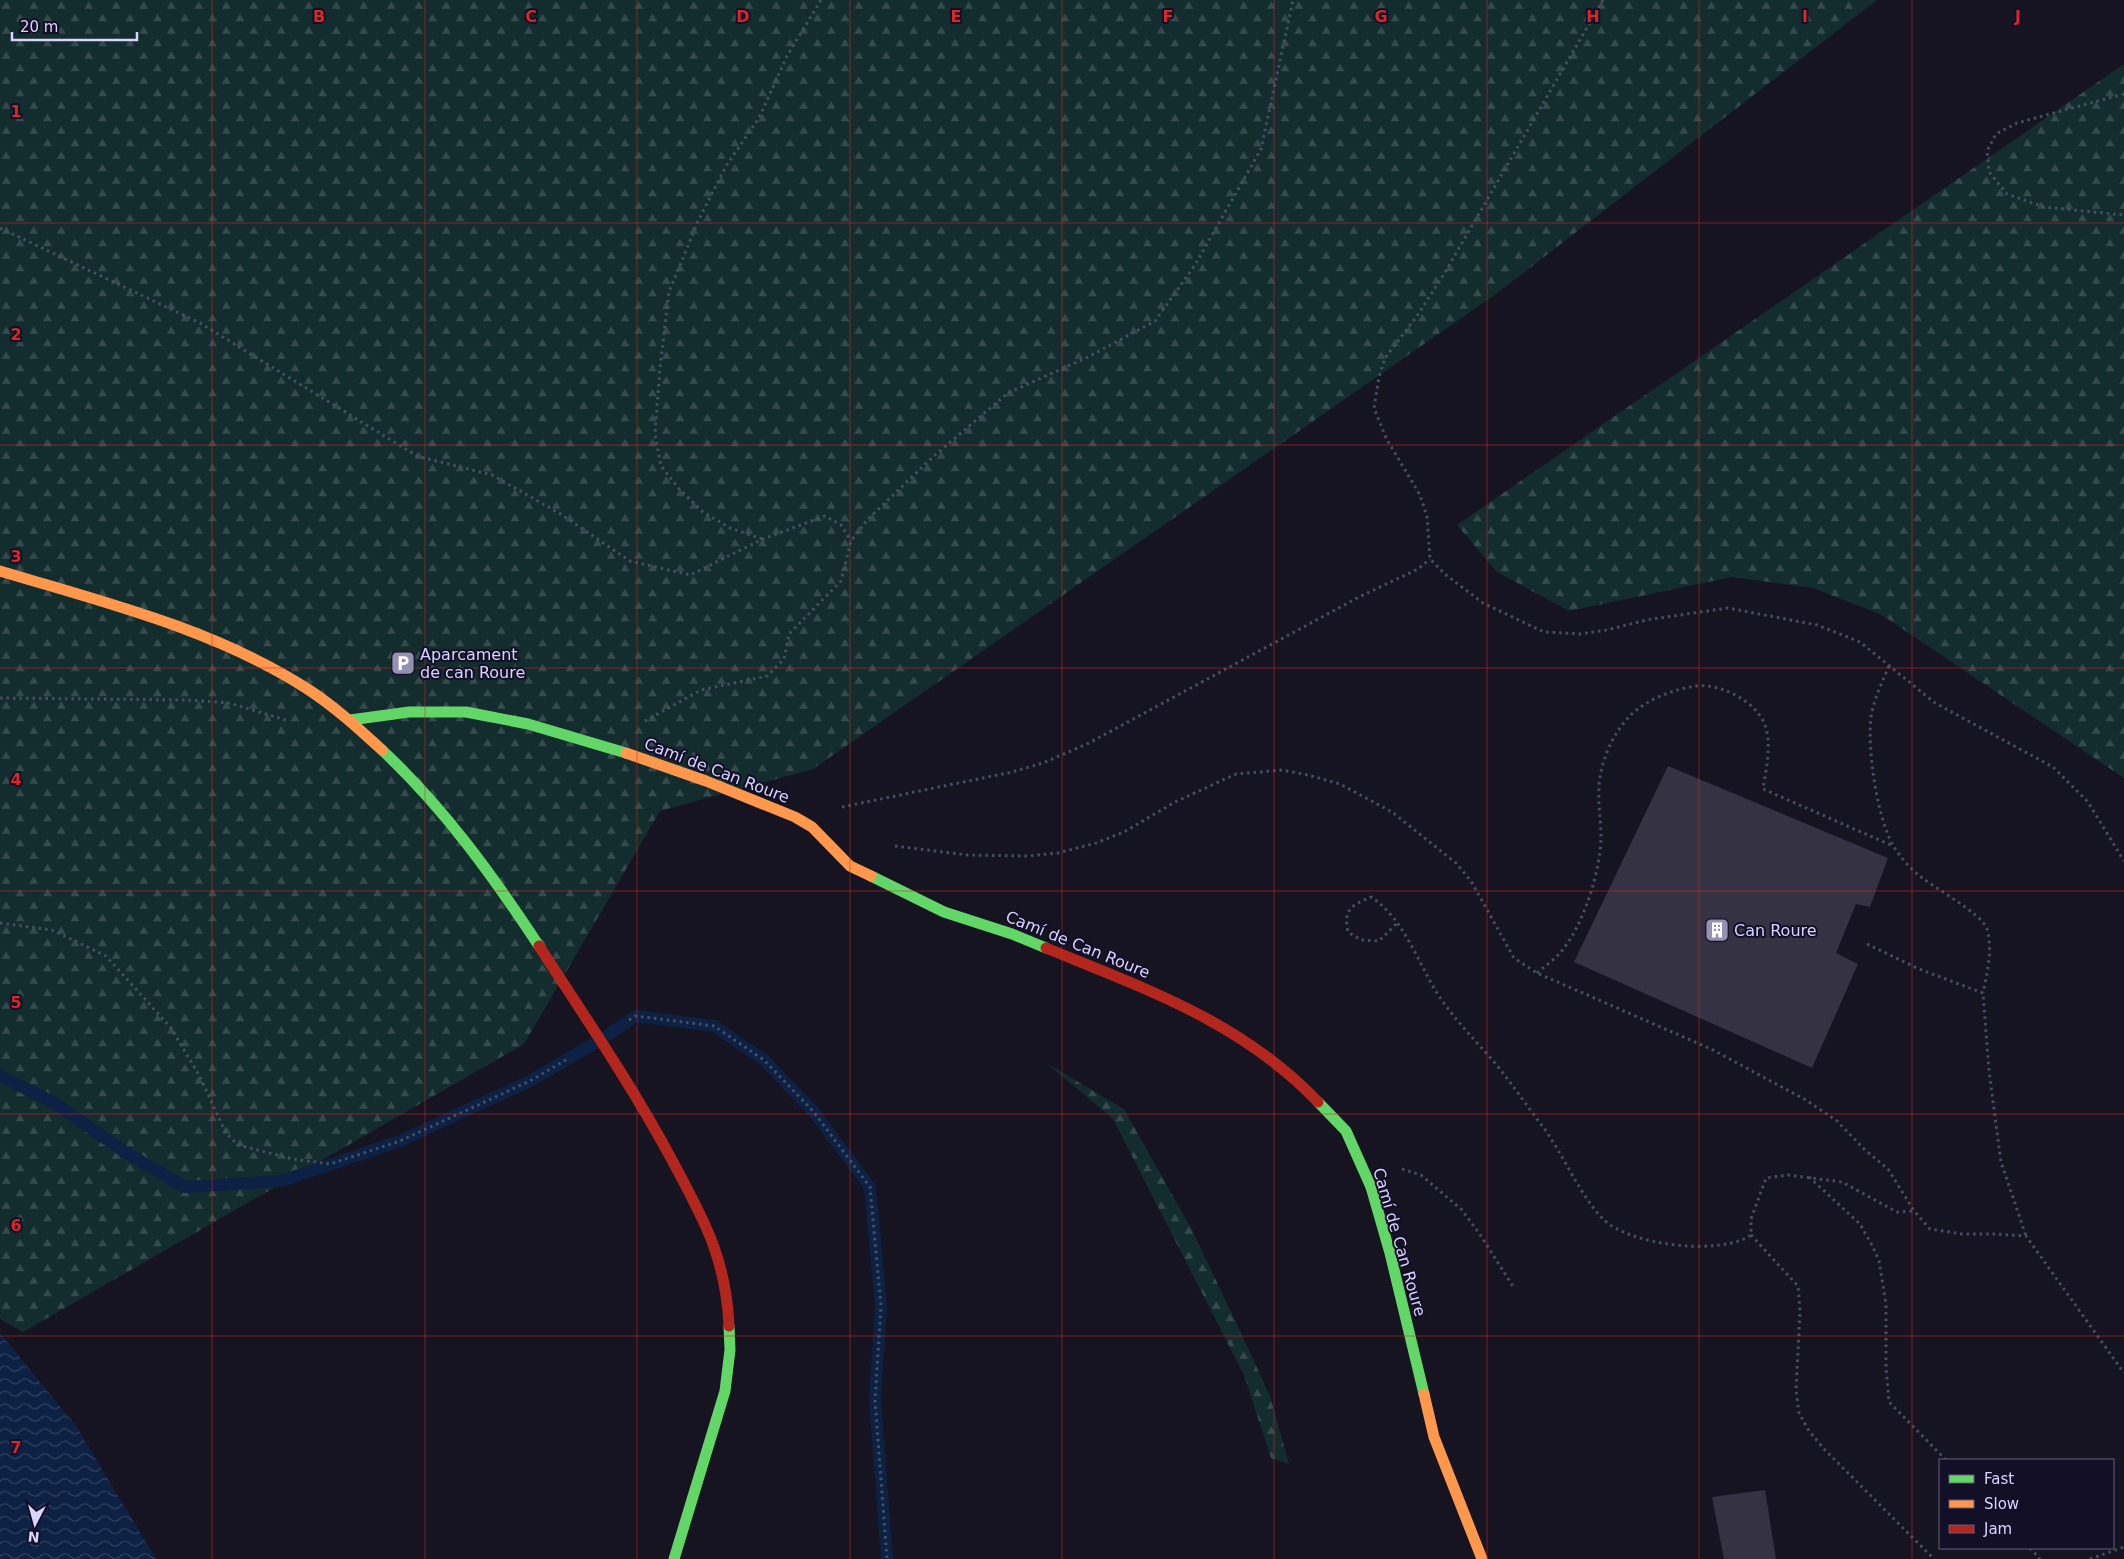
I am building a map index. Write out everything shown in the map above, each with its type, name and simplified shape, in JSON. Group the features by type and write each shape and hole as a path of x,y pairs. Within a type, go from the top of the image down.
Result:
{"street":[{"path":"0,571 114,605 201,636 261,662 306,688 350,720 418,784 496,882 644,1107 709,1230 722,1269 728,1308 730,1350 725,1391 674,1559"},
{"name":"Camí de Can Roure","path":"350,720 409,712 466,712 528,724 614,749 697,778 795,816 812,828 850,866 944,912 1012,934 1176,1001 1256,1047 1302,1085 1346,1131 1358,1156 1371,1187 1390,1253 1434,1437 1482,1559"}],"path":[{"path":"763,539 730,528 703,512 680,490 661,466 655,434 660,368 669,292 694,229 726,166 759,118 787,56 821,0"},
{"path":"641,723 701,690 767,676 784,659 789,634 841,581 852,540 868,519 934,456 1008,393 1088,357 1155,321 1195,265 1261,150 1293,0"},
{"path":"1603,0 1444,274 1417,316 1385,358 1379,377 1374,408 1386,438 1420,495 1426,517 1430,560 1446,575 1483,603 1544,632 1580,634 1646,620 1728,608 1817,624 1860,642 1935,703 2054,767 2088,802 2124,861"},
{"path":"2124,94 2017,123 1996,134 1987,151 1989,172 2007,194 2044,207 2124,215"},
{"path":"0,228 200,323 417,456 492,476 559,513 630,561 690,575 763,539 825,516 841,525 852,540"},
{"path":"795,816 1012,772 1043,763 1089,743 1359,597 1418,569 1430,560"},
{"path":"1889,666 1877,694 1871,717 1871,772 1893,846 1916,873 1973,913 1987,927 1990,947 1983,993 1988,1071 2001,1162 2026,1236 2124,1373"},
{"path":"1537,973 1560,953 1575,930 1590,893 1601,837 1598,789 1602,767 1610,747 1629,716 1653,700 1697,686 1719,689 1740,697 1754,709 1764,725 1768,755 1762,789 1893,846"},
{"path":"0,698 188,700 229,703 287,721 296,721"},
{"path":"893,845 967,855 1027,856 1058,853 1096,843 1124,832 1175,802 1236,774 1282,770 1340,784 1392,812 1456,863 1471,881 1514,958 1537,973 1711,1049 1806,1100 1837,1121 1865,1150 1888,1170 1914,1211 1930,1229 1962,1234 2026,1236"},
{"path":"1396,924 1379,941 1361,940 1348,932 1345,919 1352,905 1371,897 1384,906 1396,924 1453,1016 1495,1064 1544,1128 1604,1220 1626,1234 1652,1242 1683,1246 1740,1242 1751,1235"},
{"path":"0,923 52,930 106,956 171,1028 199,1075 226,1133 238,1145 293,1159 330,1164 400,1141 530,1081 600,1040 636,1016 714,1026 764,1060 812,1111 870,1187 881,1306 875,1400 887,1559"},
{"path":"1867,944 1919,969 1983,993"},
{"path":"1358,1156 1421,1175 1462,1210 1486,1242 1514,1288"},
{"path":"1914,1211 1897,1212 1842,1182 1809,1176 1788,1175 1766,1178 1751,1219 1751,1235 1798,1286 1800,1311 1796,1390 1799,1413 1809,1431 1825,1450 1934,1559"},
{"path":"1809,1176 1860,1224 1872,1244 1878,1261 1886,1304 1886,1368 1889,1402 1945,1459"},
{"path":"2090,1559 2124,1547"},
{"path":"2031,1549 2040,1559"}],"green space":[{"path":"0,0 1877,0 1496,294 813,769 660,811 524,1044 23,1332 0,1319"},
{"path":"2124,64 2124,778 1882,615 1813,588 1732,577 1569,611 1497,572 1457,525"},
{"path":"1048,1064 1124,1109 1192,1230 1234,1318 1270,1396 1289,1464 1271,1458 1244,1375 1113,1119"}],"water":[{"path":"0,1333 76,1426 156,1559 0,1559"}],"building":[{"name":"Can Roure","path":"1668,766 1888,858 1870,907 1856,904 1836,953 1858,964 1812,1068 1574,962"},
{"path":"1765,1490 1776,1559 1724,1559 1712,1497"}],"waterway":[{"path":"0,1076 53,1102 125,1152 185,1187 281,1181 400,1141 530,1081 600,1040 636,1016 714,1026 764,1060 813,1111 870,1187 881,1306 875,1400 887,1559"}],"traffic: fast":[{"path":"350,720 409,712 466,712 528,724 626,753"},
{"path":"382,750 405,772 447,819 504,894 539,946"},
{"path":"871,876 944,912 1012,934 1046,948"},
{"path":"1318,1102 1346,1131 1371,1187 1390,1253 1424,1394"},
{"path":"674,1559 725,1391 730,1350 729,1326"}],"traffic: slow":[{"path":"0,571 118,606 196,633 234,649 271,667 306,688 346,718 382,750"},
{"path":"626,753 706,781 795,817 812,827 850,866 871,876"},
{"path":"1424,1394 1434,1437 1482,1559"}],"traffic: jam":[{"path":"539,946 642,1107 704,1221 723,1280 729,1326"},
{"path":"1046,948 1156,994 1191,1010 1225,1029 1258,1050 1289,1074 1318,1102"}],"place":[{"name":"Aparcament de can Roure","path":"403,663"},
{"name":"Can Roure","path":"1717,930"}]}
